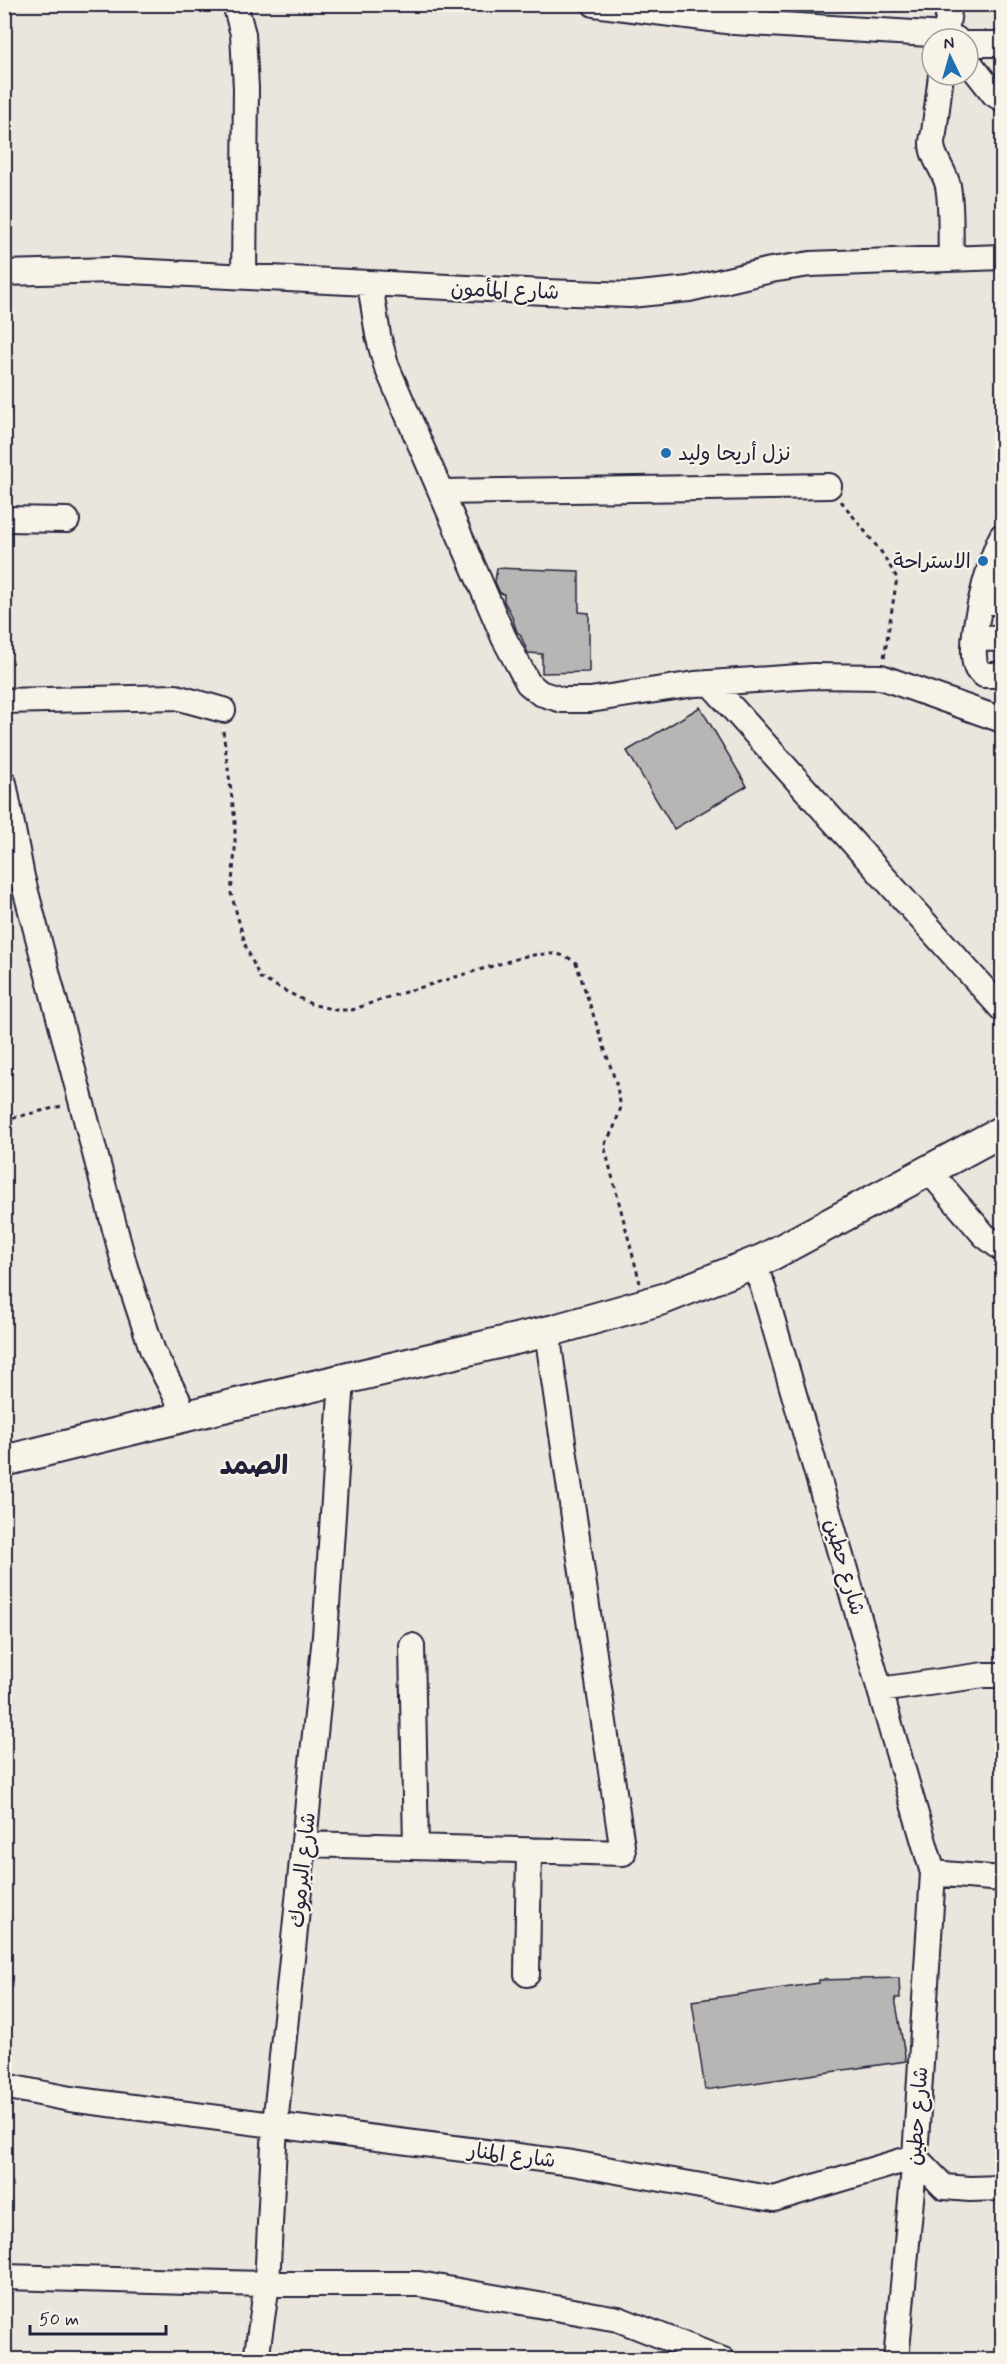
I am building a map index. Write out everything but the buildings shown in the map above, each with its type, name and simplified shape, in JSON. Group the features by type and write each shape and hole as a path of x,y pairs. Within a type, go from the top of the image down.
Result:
{"main road":[{"path":"4,1439 549,1314 641,1287 760,1242 1002,1114"},
{"path":"4,1461 547,1332 663,1299 791,1246 1002,1131"}],"street":[{"path":"235,4 243,34 246,88 244,276"},
{"path":"594,4 736,13 920,35"},
{"path":"950,4 953,27"},
{"path":"980,42 1002,44"},
{"path":"980,76 994,94 1002,99"},
{"path":"940,87 931,141 935,159 944,172 948,188 951,258"},
{"name":"شارع المأمون","path":"4,273 111,270 370,284 630,294 689,289 771,270 810,264 1002,256"},
{"path":"370,284 378,335 386,365 504,638 528,683 540,693 562,700 590,700 710,683 813,676 881,677 1002,720"},
{"path":"441,492 828,486"},
{"path":"4,519 67,520"},
{"path":"996,679 977,669 974,656 975,638 992,602 1002,536"},
{"path":"975,638 1002,639"},
{"path":"710,683 1002,1009"},
{"path":"4,701 176,697 223,710"},
{"path":"4,783 22,877 125,1268 153,1352 177,1400"},
{"path":"929,1171 984,1235 1002,1250"},
{"name":"شارع حطين","path":"752,1264 762,1284 933,1873 915,2157 896,2360"},
{"path":"305,1844 623,1853 547,1332"},
{"name":"شارع اليرموك","path":"256,2360 267,2284 275,2125 325,1636 342,1379"},
{"path":"412,1647 416,1847"},
{"path":"880,1689 984,1675 1002,1675"},
{"path":"526,1974 529,1850"},
{"path":"933,1873 1002,1879"},
{"name":"شارع المنار","path":"4,2086 70,2099 572,2163 774,2199 915,2157"},
{"path":"915,2157 944,2187 1002,2188"},
{"path":"4,2277 431,2286 618,2319 723,2360"}],"path":[{"path":"828,486 882,553 897,578 881,677"},
{"path":"223,710 223,732 235,821 231,892 246,947 260,978 311,1004 335,1010 352,1010 526,956 549,953 567,955 576,963 616,1083 621,1107 613,1130 604,1145 641,1287"},
{"path":"4,1119 82,1101"}],"place":[{"name":"نزل أريحا وليد","path":"666,453"},
{"name":"الاستراحة","path":"983,561"}],"district":[{"name":"الصمد","path":"254,1465"}]}
